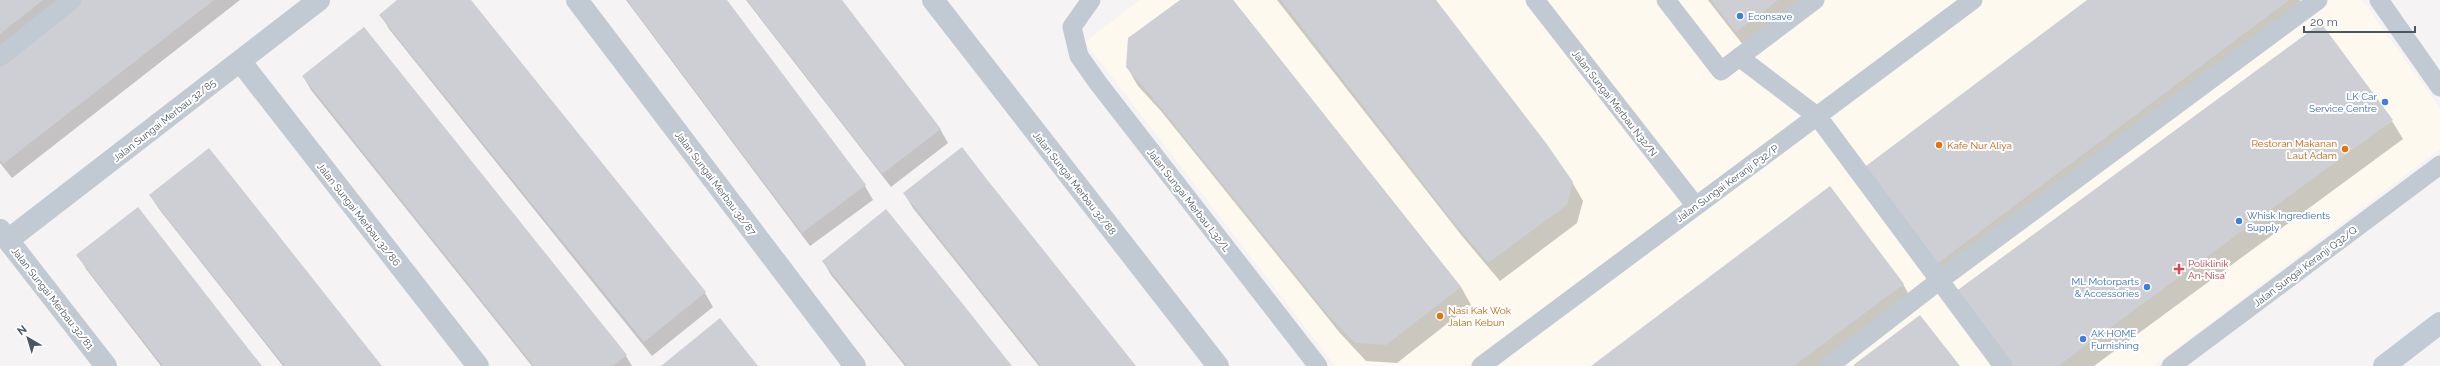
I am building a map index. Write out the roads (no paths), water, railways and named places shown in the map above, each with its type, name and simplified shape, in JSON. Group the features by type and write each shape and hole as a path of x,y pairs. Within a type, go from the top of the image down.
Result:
{"main road":[{"path":"2384,366 2440,323"}],"street":[{"name":"Jalan Sungai Merbau 32/85","path":"4,235 240,61 318,0"},
{"name":"Jalan Sungai Merbau 32/87","path":"577,0 855,366"},
{"name":"Jalan Sungai Merbau 32/88","path":"933,0 1218,366"},
{"name":"Jalan Sungai Merbau 32/86","path":"240,61 478,366"},
{"name":"Jalan Sungai Merbau 32/81","path":"4,235 106,366"}],"lane":[{"path":"0,56 72,0"},
{"name":"Jalan Sungai Merbau L32/L","path":"1091,0 1072,27 1079,56 1098,83 1318,366"},
{"name":"Jalan Sungai Merbau N32/N","path":"1535,0 1695,205"},
{"path":"1666,0 1721,70 1814,0"},
{"name":"Jalan Sungai Keranji P32/P","path":"1481,366 1695,205 1818,117 1973,0"},
{"path":"1829,366 1940,280 2318,0"},
{"path":"2379,0 2440,87"},
{"path":"1739,57 1818,117 2003,366"},
{"name":"Jalan Sungai Keranji Q32/Q","path":"2171,366 2440,165"}],"place":[{"name":"Econsave","path":"1740,16"},
{"name":"LK Car Service Centre","path":"2385,102"},
{"name":"Kafe Nur Aliya","path":"1939,145"},
{"name":"Restoran Makanan Laut Adam","path":"2345,149"},
{"name":"Whisk Ingredients Supply","path":"2239,221"},
{"name":"Poliklinik An-Nisa'","path":"2179,269"},
{"name":"ML Motorparts & Accessories","path":"2147,287"},
{"name":"Nasi Kak Wok Jalan Kebun","path":"1440,316"},
{"name":"AK HOME Furnishing","path":"2083,339"}]}
